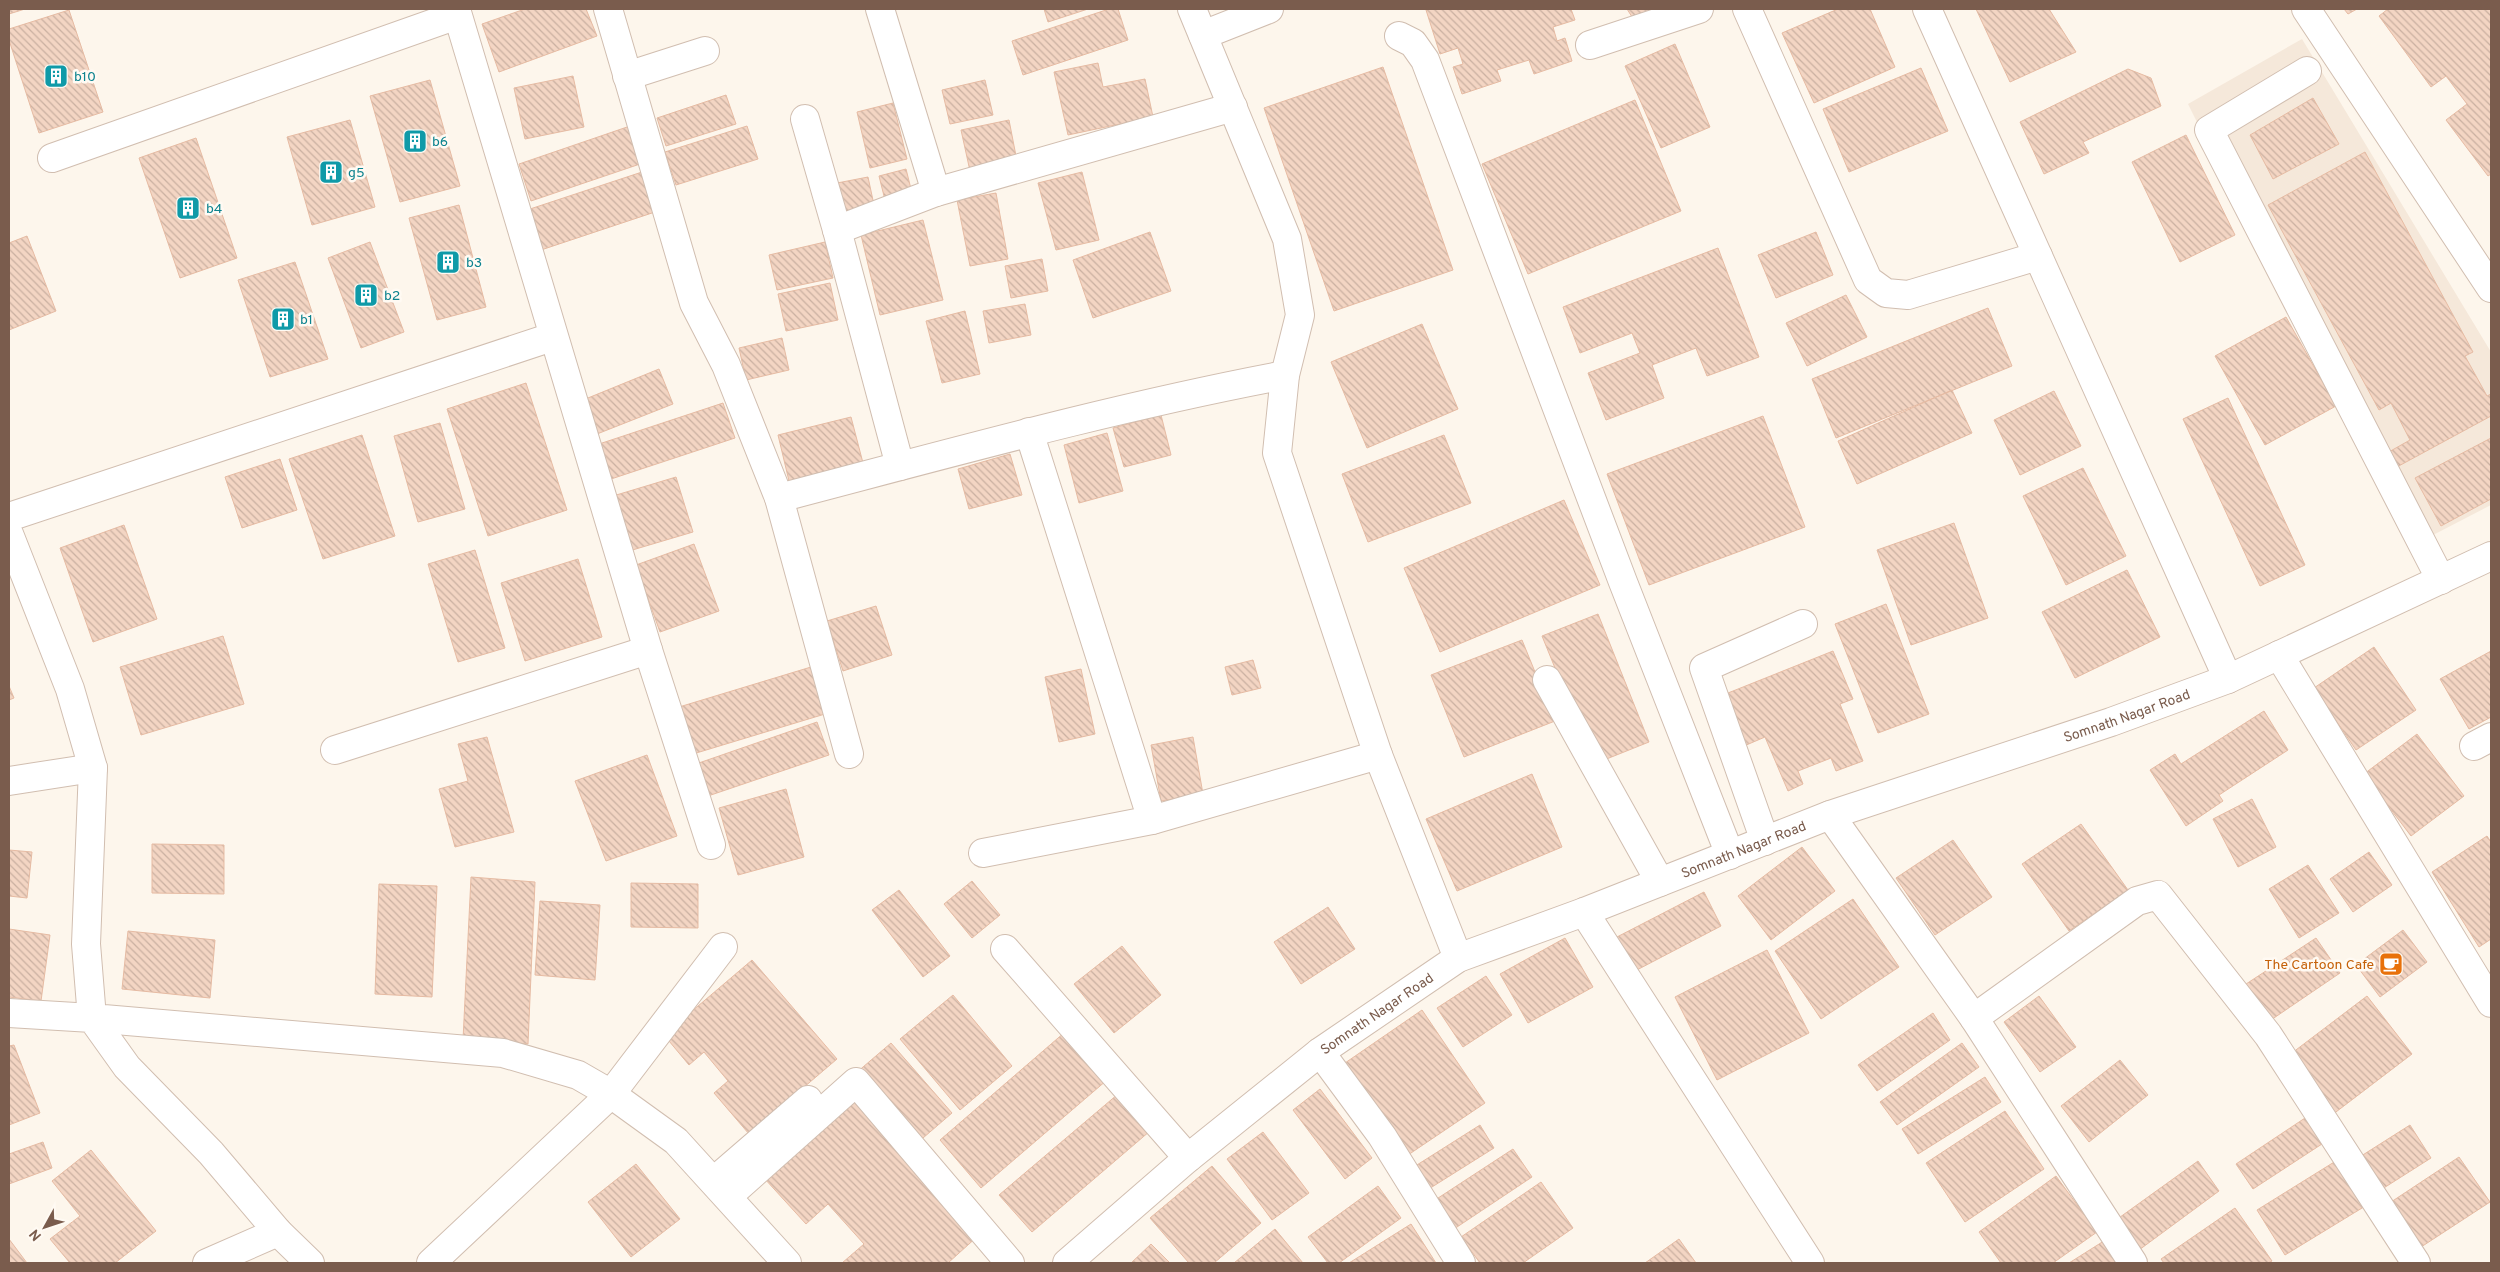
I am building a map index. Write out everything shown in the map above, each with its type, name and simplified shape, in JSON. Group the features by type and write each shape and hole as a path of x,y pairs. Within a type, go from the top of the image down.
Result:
{"street":[{"path":"608,9 694,303 726,365 779,498 850,754"},
{"path":"880,9 936,192"},
{"path":"1192,9 1287,240 1300,315 1285,375 1277,453 1378,755 1458,958"},
{"path":"1203,36 1269,9"},
{"path":"1590,45 1699,9"},
{"path":"1747,9 1868,280 1886,293 1908,295 2038,256"},
{"path":"1927,9 2228,679"},
{"path":"2306,9 2491,288"},
{"path":"52,158 456,12 552,337 710,845"},
{"path":"1399,36 1413,43 1424,60 1623,582 1730,855"},
{"path":"627,76 705,51"},
{"path":"2307,71 2209,130 2441,580"},
{"path":"837,230 936,192 1233,107"},
{"path":"804,119 837,230 900,466"},
{"path":"9,517 552,337"},
{"path":"779,498 1029,432 1211,389 1285,375"},
{"path":"1029,432 1152,820"},
{"path":"9,534 70,689 93,768 86,944 92,1018 127,1067 212,1153 278,1232 310,1263"},
{"name":"Somnath Nagar Road","path":"1067,1263 1188,1158 1320,1052 1458,958 1584,912 1830,816 2111,722 2228,679 2491,556"},
{"path":"1765,841 1704,668 1803,624"},
{"path":"335,750 648,650"},
{"path":"2279,655 2491,1003"},
{"path":"1547,680 1660,882"},
{"path":"983,853 1152,820 1378,755"},
{"path":"9,781 93,768"},
{"path":"1830,816 1974,1018 2133,1263"},
{"path":"1974,1018 2137,901 2158,895 2166,902 2268,1035 2416,1263"},
{"path":"1584,912 1810,1263"},
{"path":"431,1263 611,1094 723,947"},
{"path":"1004,948 1188,1158"},
{"path":"9,1013 92,1018 503,1052 578,1075 611,1094 676,1141 787,1263"},
{"path":"1320,1052 1382,1136 1461,1263"},
{"path":"721,1189 849,1064"},
{"path":"721,1189 856,1082 1010,1263"},
{"path":"208,1263 278,1232"}],"shaded area":[{"path":"2302,39 2491,352 2491,505 2408,548 2188,104"}],"building":[{"path":"9,9 25,9 9,14"},
{"path":"525,9 586,9 597,36 499,72 482,24"},
{"path":"1044,9 1088,9 1048,22"},
{"path":"1109,9 1118,9 1128,40 1023,75 1012,41"},
{"path":"1571,9 1575,20 1553,27 1557,41 1565,38 1572,61 1534,74 1529,60 1497,70 1501,81 1462,94 1453,67 1463,64 1458,48 1440,54 1426,10"},
{"path":"1627,9 1655,9 1634,20"},
{"path":"1838,9 1870,9 1895,67 1814,103 1782,33"},
{"path":"1976,9 2049,9 2076,52 2010,82"},
{"path":"2344,9 2357,9 2348,14"},
{"path":"2388,9 2491,9 2491,174 2488,176 2446,120 2467,104 2446,76 2431,87 2379,16"},
{"name":"b10","path":"69,10 103,112 39,133 9,40 9,29"},
{"path":"1675,44 1710,127 1661,148 1625,66"},
{"path":"1098,63 1103,87 1145,79 1153,117 1068,135 1054,72"},
{"path":"1383,67 1453,270 1334,311 1264,108"},
{"path":"1921,68 1948,131 1849,172 1823,109"},
{"path":"2128,69 2151,78 2161,106 2083,142 2089,153 2044,174 2020,122"},
{"path":"573,76 584,127 525,139 514,88"},
{"name":"b6","path":"430,80 460,186 400,202 370,96"},
{"path":"985,80 993,115 950,124 942,90"},
{"path":"726,95 736,124 666,146 657,118"},
{"path":"2313,98 2339,144 2273,179 2250,135"},
{"path":"1635,100 1681,211 1528,274 1482,164"},
{"path":"893,103 907,159 870,168 857,112"},
{"name":"g5","path":"350,120 375,207 312,225 287,137"},
{"path":"1009,120 1017,161 970,171 961,130"},
{"path":"630,126 643,163 531,201 519,164"},
{"path":"747,126 758,159 676,185 665,152"},
{"path":"2186,135 2235,235 2180,262 2132,162"},
{"name":"b4","path":"196,138 237,258 180,278 139,158"},
{"path":"2365,152 2473,352 2465,356 2487,396 2491,394 2491,416 2395,468 2387,453 2410,440 2391,403 2379,410 2268,205"},
{"path":"906,169 913,197 886,204 879,176"},
{"path":"645,171 658,211 541,250 527,210"},
{"path":"1082,172 1099,240 1056,250 1038,183"},
{"path":"868,177 874,205 838,213 832,184"},
{"path":"996,193 1008,259 970,266 957,200"},
{"name":"b3","path":"459,205 486,307 437,320 409,218"},
{"path":"923,220 943,300 880,315 861,235"},
{"path":"1150,232 1171,291 1093,318 1073,260"},
{"path":"1816,232 1833,275 1776,298 1758,255"},
{"path":"27,236 56,311 9,330 9,243"},
{"name":"b2","path":"370,242 404,332 361,348 328,258"},
{"path":"825,242 833,278 777,290 769,255"},
{"path":"1718,248 1759,357 1707,376 1696,348 1652,365 1664,398 1606,420 1588,373 1640,353 1632,333 1580,353 1563,307"},
{"path":"1042,259 1048,291 1011,298 1005,266"},
{"name":"b1","path":"295,262 328,359 270,377 238,280"},
{"path":"830,283 838,320 786,331 778,294"},
{"path":"1846,295 1867,337 1807,366 1786,323"},
{"path":"1025,304 1031,335 989,343 983,311"},
{"path":"1988,308 2012,366 1836,438 1812,379"},
{"path":"965,311 980,374 942,383 926,321"},
{"path":"2286,317 2336,406 2265,445 2215,356"},
{"path":"1422,324 1458,409 1367,448 1331,362"},
{"path":"782,338 789,370 746,380 739,348"},
{"path":"659,369 673,404 597,434 583,400"},
{"path":"526,383 567,510 488,536 447,409"},
{"path":"1952,390 1972,433 1857,484 1838,441"},
{"path":"2054,391 2081,446 2020,475 1994,420"},
{"path":"2228,398 2305,565 2260,586 2183,419"},
{"path":"723,403 735,438 605,481 593,446"},
{"path":"1161,415 1171,455 1124,467 1113,428"},
{"path":"1763,416 1805,527 1649,585 1607,474"},
{"path":"851,417 863,463 789,481 778,435"},
{"path":"440,423 465,509 418,522 394,436"},
{"path":"1107,433 1123,491 1079,503 1064,445"},
{"path":"362,435 395,536 323,559 289,459"},
{"path":"1444,435 1471,503 1368,542 1342,474"},
{"path":"2491,438 2491,499 2441,526 2415,478"},
{"path":"1010,454 1022,495 969,509 958,469"},
{"path":"280,459 297,510 242,528 225,477"},
{"path":"2083,468 2126,556 2066,585 2023,496"},
{"path":"676,477 693,532 629,551 613,496"},
{"path":"1564,500 1600,585 1440,652 1404,568"},
{"path":"1954,523 1988,618 1911,645 1877,550"},
{"path":"124,525 157,619 93,642 60,548"},
{"path":"694,544 719,611 660,632 636,565"},
{"path":"475,550 505,648 458,662 428,564"},
{"path":"578,559 602,637 525,661 501,583"},
{"path":"2127,570 2160,637 2075,678 2042,612"},
{"path":"1886,604 1929,714 1878,733 1835,624"},
{"path":"876,606 892,655 843,671 827,621"},
{"path":"1598,614 1649,742 1594,764 1542,636"},
{"path":"223,636 244,704 141,735 120,667"},
{"path":"1522,640 1555,721 1464,757 1431,675"},
{"path":"2374,647 2416,710 2356,750 2314,688"},
{"path":"1833,651 1853,699 1840,704 1863,761 1836,771 1831,758 1798,771 1803,784 1788,791 1765,737 1744,746 1723,695"},
{"path":"2491,651 2491,717 2469,729 2440,679"},
{"path":"1253,660 1261,688 1232,695 1225,667"},
{"path":"811,667 825,714 693,754 679,707"},
{"path":"1081,669 1095,734 1059,742 1045,677"},
{"path":"9,686 14,698 9,700"},
{"path":"2264,711 2288,750 2219,795 2223,801 2186,826 2150,770 2175,754 2181,764"},
{"path":"817,722 829,755 705,797 693,765"},
{"path":"2417,734 2464,796 2411,836 2364,774"},
{"path":"487,737 514,832 455,847 439,789 468,781 458,744"},
{"path":"1193,737 1203,794 1161,801 1151,745"},
{"path":"647,755 677,836 606,861 575,781"},
{"path":"1532,774 1562,847 1457,891 1426,819"},
{"path":"786,789 804,857 738,875 719,808"},
{"path":"2252,799 2276,847 2238,867 2213,819"},
{"path":"2081,824 2128,890 2069,931 2022,864"},
{"path":"2487,836 2491,842 2491,939 2479,947 2432,872"},
{"path":"1953,840 1992,897 1935,935 1896,878"},
{"path":"152,844 224,845 224,894 152,893"},
{"path":"1802,847 1835,891 1771,940 1738,896"},
{"path":"9,850 32,852 27,898 9,896"},
{"path":"2369,852 2392,885 2353,912 2330,879"},
{"path":"2308,865 2339,913 2299,938 2269,889"},
{"path":"471,877 535,882 528,1044 463,1040"},
{"path":"972,881 1000,915 972,938 944,904"},
{"path":"631,883 698,884 698,928 631,927"},
{"path":"379,884 437,886 432,997 375,994"},
{"path":"899,890 950,956 923,977 872,910"},
{"path":"1704,892 1721,926 1633,972 1615,938"},
{"path":"1853,899 1899,967 1821,1019 1775,951"},
{"path":"540,901 600,905 595,980 535,975"},
{"path":"1328,907 1355,949 1301,984 1274,942"},
{"path":"9,929 50,935 41,1001 9,997"},
{"path":"2403,930 2427,962 2380,997 2356,965"},
{"path":"128,931 215,940 210,998 122,989"},
{"path":"1565,938 1593,987 1528,1023 1500,974"},
{"path":"2316,938 2340,973 2268,1022 2243,986"},
{"path":"1122,946 1161,995 1114,1033 1074,984"},
{"path":"1767,950 1809,1033 1717,1080 1675,997"},
{"path":"752,960 837,1059 749,1134 714,1093 728,1081 704,1052 689,1065 664,1035"},
{"path":"1486,976 1512,1015 1463,1047 1437,1008"},
{"path":"953,995 1012,1066 960,1110 900,1039"},
{"path":"2039,996 2076,1047 2040,1072 2004,1022"},
{"path":"2367,996 2412,1054 2332,1115 2288,1056"},
{"path":"1422,1010 1485,1103 1408,1155 1345,1063"},
{"path":"1933,1013 1950,1040 1877,1091 1858,1065"},
{"path":"1065,1032 1107,1080 981,1188 940,1140"},
{"path":"891,1043 952,1113 916,1144 856,1073"},
{"path":"1962,1043 1979,1067 1897,1125 1880,1102"},
{"path":"14,1045 40,1113 9,1125 9,1046"},
{"path":"2120,1060 2148,1095 2089,1142 2061,1106"},
{"path":"1985,1077 2001,1102 1918,1154 1902,1129"},
{"path":"1320,1089 1372,1158 1345,1179 1293,1110"},
{"path":"1118,1094 1150,1131 1032,1232 999,1195"},
{"path":"854,1097 979,1235 948,1263 842,1263 864,1244 828,1204 806,1224 764,1178"},
{"path":"2005,1111 2044,1169 1965,1222 1926,1163"},
{"path":"2308,1116 2325,1142 2253,1189 2236,1164"},
{"path":"1480,1125 1494,1148 1424,1192 1409,1170"},
{"path":"2410,1125 2431,1158 2379,1191 2358,1158"},
{"path":"1263,1132 1309,1193 1272,1220 1227,1159"},
{"path":"43,1142 52,1168 9,1184 9,1154"},
{"path":"1513,1149 1532,1177 1451,1231 1432,1202"},
{"path":"91,1150 156,1231 115,1263 70,1263 50,1239 80,1216 52,1181"},
{"path":"2459,1157 2490,1202 2418,1249 2388,1204"},
{"path":"2339,1159 2367,1205 2285,1255 2257,1210"},
{"path":"2198,1161 2219,1191 2139,1250 2116,1220"},
{"path":"636,1164 680,1219 631,1257 588,1202"},
{"path":"1212,1166 1261,1223 1214,1263 1189,1263 1150,1218"},
{"path":"2056,1176 2097,1232 2053,1263 2001,1263 1979,1232"},
{"path":"1541,1182 1573,1228 1523,1263 1480,1263 1461,1237"},
{"path":"1378,1186 1401,1218 1339,1263 1328,1263 1308,1237"},
{"path":"2235,1208 2272,1261 2268,1263 2164,1263 2161,1259"},
{"path":"1411,1224 1436,1263 1349,1263"},
{"path":"1275,1229 1303,1263 1234,1263"},
{"path":"9,1239 27,1263 9,1263"},
{"path":"1679,1239 1696,1263 1645,1263"},
{"path":"2107,1239 2123,1263 2069,1263"},
{"path":"1151,1244 1170,1263 1131,1263"}],"place":[{"name":"b10","path":"56,76"},
{"name":"b6","path":"415,141"},
{"name":"g5","path":"331,172"},
{"name":"b4","path":"188,208"},
{"name":"b3","path":"448,262"},
{"name":"b2","path":"366,295"},
{"name":"b1","path":"283,319"},
{"name":"The Cartoon Cafe","path":"2391,964"}]}
